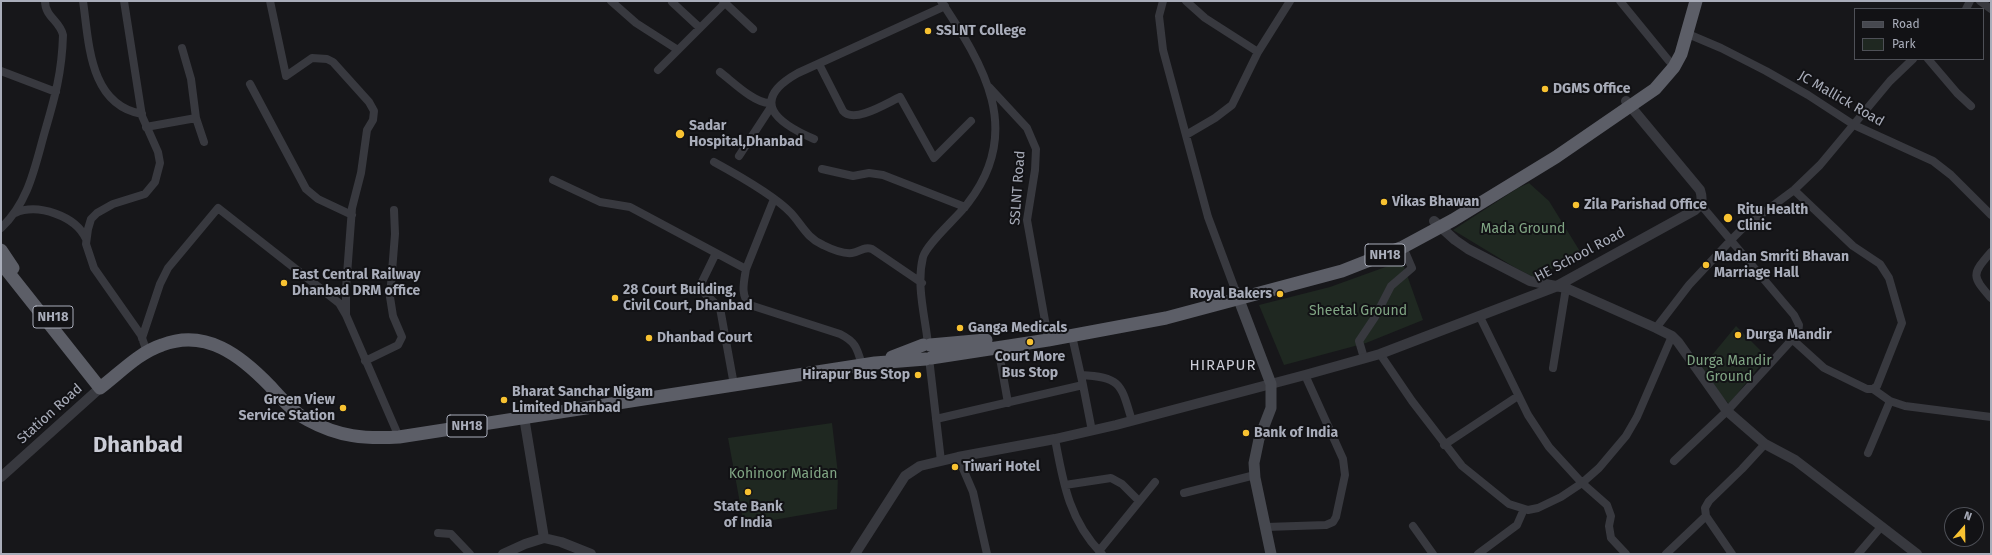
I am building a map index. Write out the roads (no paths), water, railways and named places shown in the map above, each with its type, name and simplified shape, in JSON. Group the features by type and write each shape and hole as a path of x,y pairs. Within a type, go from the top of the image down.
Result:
{"highway":[{"name":"NH18","path":"928,352 998,347 1238,295 1342,271 1403,247 1437,225 1556,157 1628,104 1652,82 1669,61 1679,35 1687,1"},
{"name":"NH18","path":"1628,104 1655,89 1674,68 1688,34 1696,1"},
{"name":"NH18","path":"104,385 147,352 163,344 187,339 212,343 240,358 287,404 308,420 341,433 357,437 399,437 876,363 980,341 1048,336 1072,336 1166,318 1348,262 1437,225"},
{"name":"NH18","path":"1,250 20,277 104,385"},
{"name":"NH18","path":"2,266 104,385"}],"main road":[{"path":"1238,295 1271,384 1272,402 1257,447 1254,463 1255,475 1271,554"}],"street":[{"path":"1,228 15,213 30,184 62,68 62,29 46,12 45,1"},
{"path":"83,1 93,66 99,82 109,95 123,108 142,114"},
{"path":"124,1 142,114 146,127 160,158 159,168 154,182 145,194 118,202 97,213 89,223 86,239 88,251 94,268 142,338 147,352"},
{"path":"270,1 286,76 309,59 315,57 330,60 372,107 374,116 367,130 363,161 352,216 346,288 346,315"},
{"path":"611,1 636,23 678,50"},
{"path":"1163,1 1159,16 1163,50 1208,217 1238,295"},
{"path":"1186,1 1205,18 1258,52"},
{"path":"1186,135 1215,118 1232,105 1258,52 1290,1"},
{"path":"1620,1 1669,61"},
{"path":"1980,1 1991,9"},
{"path":"672,2 700,28"},
{"path":"658,70 724,2 753,29"},
{"path":"739,156 771,105 771,99 784,83 798,73 943,3 974,51 993,102 995,118 994,151 984,180 965,207 924,256 921,298 927,331 928,352 941,461"},
{"name":"JC Mallick Road","path":"1688,34 1766,71 1854,125 1933,161 1943,168 1991,215"},
{"path":"182,48 190,78 196,118 204,142"},
{"path":"1656,328 1689,285 1731,240 1743,228 1794,190 1820,165 1890,81 1912,60"},
{"path":"1929,60 1957,93 1971,106"},
{"path":"819,64 843,111 848,115 859,115 900,97 934,158 971,121"},
{"path":"1,71 56,92"},
{"path":"720,72 752,97 763,103 771,105 783,122 814,139"},
{"path":"250,84 306,189 318,199 352,216"},
{"name":"SSLNT Road","path":"987,85 1027,128 1036,149 1035,170 1027,220 1048,336"},
{"path":"1628,104 1700,190 1702,197 1701,205 1794,315 1799,325 1798,333 1793,340 1727,411 1674,461"},
{"path":"146,127 196,118"},
{"path":"714,162 736,174 774,199 791,213 802,230 815,242 847,253 853,253 864,247 872,249 922,283"},
{"path":"822,169 853,176 869,172 882,175 965,207"},
{"path":"553,180 600,202 617,203 630,207 746,269"},
{"path":"1794,190 1853,246 1880,264 1889,278 1902,323 1877,386 1873,389"},
{"path":"774,199 746,269 743,291 746,301 750,305 840,334 851,339 856,346 862,365"},
{"name":"HE School Road","path":"855,554 905,476 920,466 958,457 1092,431 1380,354 1560,288 1695,210 1701,205"},
{"path":"15,213 29,208 56,215 77,226 86,239"},
{"path":"142,338 160,284 168,268 218,208 334,299 346,315 399,437"},
{"path":"365,361 398,345 402,337 393,316 390,297 395,234 394,210"},
{"path":"1437,225 1468,249 1530,281 1560,288 1672,336 1678,342 1727,411 1765,444 1795,460 1916,554"},
{"path":"1364,358 1359,341 1375,317 1391,286 1412,268 1403,247"},
{"path":"1991,252 1983,261 1976,275 1976,281 1991,298"},
{"path":"716,253 699,288 720,308 734,385"},
{"path":"1553,368 1560,288"},
{"path":"1480,317 1518,396 1540,435 1582,483 1610,510 1609,532 1611,538 1626,554"},
{"path":"1072,336 1092,431"},
{"path":"1380,354 1444,445 1468,472 1509,504 1524,509 1538,508 1561,497 1582,483 1599,468 1632,427 1672,336"},
{"path":"1793,340 1830,372 1867,389 1873,389 1890,400 1905,406 1991,417"},
{"path":"998,347 1008,403"},
{"path":"1081,375 1097,376 1116,382 1122,389 1132,421"},
{"path":"1266,527 1326,525 1333,522 1336,517 1344,475 1343,458 1305,375"},
{"name":"Station Road","path":"1,477 104,385"},
{"path":"936,420 1083,385"},
{"path":"1444,445 1518,396"},
{"path":"1868,453 1890,400"},
{"path":"524,417 544,538"},
{"path":"1055,439 1072,512 1084,533 1100,553 1155,482"},
{"path":"1732,554 1706,516 1705,508 1708,501 1742,469 1765,444"},
{"path":"958,457 973,492 987,554"},
{"path":"1184,494 1255,475"},
{"path":"1065,485 1111,478 1122,484 1139,501"},
{"path":"1478,554 1517,525 1524,509"},
{"path":"1666,554 1706,516"},
{"path":"1413,526 1433,554"},
{"path":"1858,554 1881,527"},
{"path":"438,533 451,534 470,554"},
{"path":"503,554 525,544 544,538 561,542 591,554"}],"place":[{"name":"SSLNT College","path":"928,31"},
{"name":"DGMS Office","path":"1545,89"},
{"name":"Sadar Hospital,Dhanbad","path":"680,134"},
{"name":"Vikas Bhawan","path":"1384,202"},
{"name":"Zila Parishad Office","path":"1576,205"},
{"name":"Ritu Health Clinic","path":"1728,218"},
{"name":"Madan Smriti Bhavan Marriage Hall","path":"1706,265"},
{"name":"East Central Railway Dhanbad DRM office","path":"284,283"},
{"name":"Royal Bakers","path":"1280,294"},
{"name":"28 Court Building, Civil Court, Dhanbad","path":"615,298"},
{"name":"Ganga Medicals","path":"960,328"},
{"name":"Durga Mandir","path":"1738,335"},
{"name":"Dhanbad Court","path":"649,338"},
{"name":"Court More Bus Stop","path":"1030,342"},
{"name":"Hirapur Bus Stop","path":"918,375"},
{"name":"Bharat Sanchar Nigam Limited Dhanbad","path":"504,400"},
{"name":"Green View Service Station","path":"343,408"},
{"name":"Bank of India","path":"1246,433"},
{"name":"Tiwari Hotel","path":"955,467"},
{"name":"State Bank of India","path":"748,492"}],"district":[{"name":"HIRAPUR","path":"1223,366"},
{"name":"Dhanbad","path":"138,446"}],"park label":[{"name":"Mada Ground","path":"1523,229"},
{"name":"Sheetal Ground","path":"1358,311"},
{"name":"Durga Mandir Ground","path":"1729,370"},
{"name":"Kohinoor Maidan","path":"783,474"}]}
